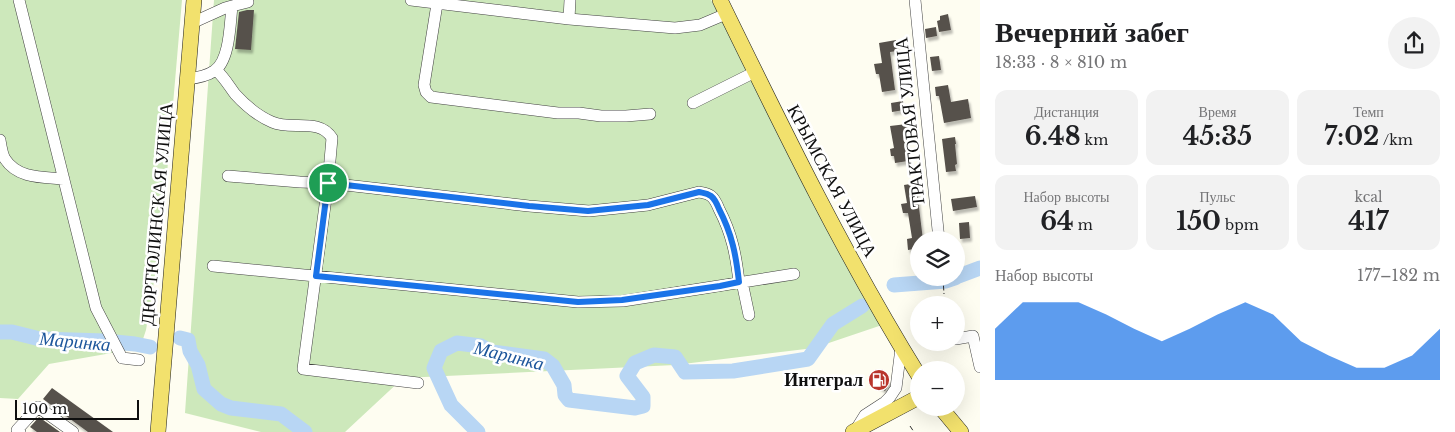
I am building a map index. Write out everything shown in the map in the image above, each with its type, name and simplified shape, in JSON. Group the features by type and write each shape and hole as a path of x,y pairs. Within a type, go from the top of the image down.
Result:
{"main road":[{"name":"ДЮРТЮЛИНСКАЯ УЛИЦА","path":"158,432 194,0"},
{"name":"КРЫМСКАЯ УЛИЦА","path":"723,7 803,169 910,362"},
{"path":"854,431 910,402"},
{"path":"943,416 950,432"},
{"path":"947,416 960,432"}],"street":[{"path":"19,0 96,308 122,358 139,360"},
{"path":"410,0 569,19 675,28 700,25 723,7"},
{"path":"569,19 570,0"},
{"name":"ТРАКТОВАЯ УЛИЦА","path":"915,0 939,231"},
{"path":"192,22 225,8 248,2"},
{"path":"436,4 424,85 426,92 431,97 558,113 601,116 650,114"},
{"path":"187,79 216,70 221,64 227,47 232,6"},
{"path":"216,70 242,100 271,122 282,126 313,126 329,133 332,138 328,183 303,369 418,383"},
{"path":"692,103 755,72"},
{"path":"0,140 4,158 14,169 28,176 64,179"},
{"path":"228,176 328,183 588,211 642,206 699,192 706,193 715,201 730,232 749,316"},
{"path":"213,266 578,302 622,300 794,274"},
{"path":"965,337 973,336 980,367"},
{"path":"854,431 865,415 885,402 896,388 901,348"},
{"path":"20,432 17,430 38,408 73,432"}],"path":[{"path":"910,426 914,432"}],"green space":[{"path":"0,0 182,0 162,232 146,330 140,348 49,364 18,399 0,398"},
{"path":"214,0 711,0 888,323 814,348 675,365 403,378 345,432 261,432 185,413"}],"building":[{"path":"254,10 251,50 235,49 239,12"},
{"path":"948,14 951,30 939,32 937,21 940,20 940,16"},
{"path":"936,27 937,36 926,38 925,29"},
{"path":"896,40 897,51 890,52 895,90 882,92 879,74 876,74 874,64 882,63 879,43"},
{"path":"939,56 941,70 932,71 930,57"},
{"path":"948,85 951,102 968,99 971,118 944,123 939,96 936,96 935,87"},
{"path":"903,101 904,110 892,112 891,103"},
{"path":"907,124 909,137 904,138 908,161 895,163 890,149 894,148 890,126"},
{"path":"955,137 956,171 946,172 942,139"},
{"path":"916,183 922,231 911,231 908,213 903,213 901,204 907,203 904,185"},
{"path":"975,196 977,207 953,211 951,199"},
{"path":"969,222 970,238 965,238 965,231 960,231 959,223"},
{"path":"910,238 910,250 908,250 907,239"},
{"path":"880,374 889,380 889,385 885,391 874,383"},
{"path":"52,388 113,432 88,432 43,399"},
{"path":"39,417 60,432 37,432 30,427"}],"waterway":[{"name":"Маринка","path":"965,274 980,268"},
{"name":"Маринка","path":"894,285 910,284"},
{"name":"Маринка","path":"478,432 451,405 434,368 441,351 457,343 481,346 492,352 544,359 553,366 564,385 565,395 569,400 635,408 643,406 643,397 627,376 635,363 654,355 675,357 685,372 733,371 808,359 833,324 862,306"},
{"name":"Маринка","path":"0,332 12,332 40,339 105,341 150,347"},
{"name":"Маринка","path":"180,338 188,340 190,351 198,365 204,389 221,404 231,408 281,414 305,432"}],"place":[{"name":"Интеграл","path":"879,380"}],"route":[{"path":"328,183 588,211 648,205 699,192 706,193 715,201 730,232 736,256 739,282 622,300 578,302 316,276 328,183"}]}
